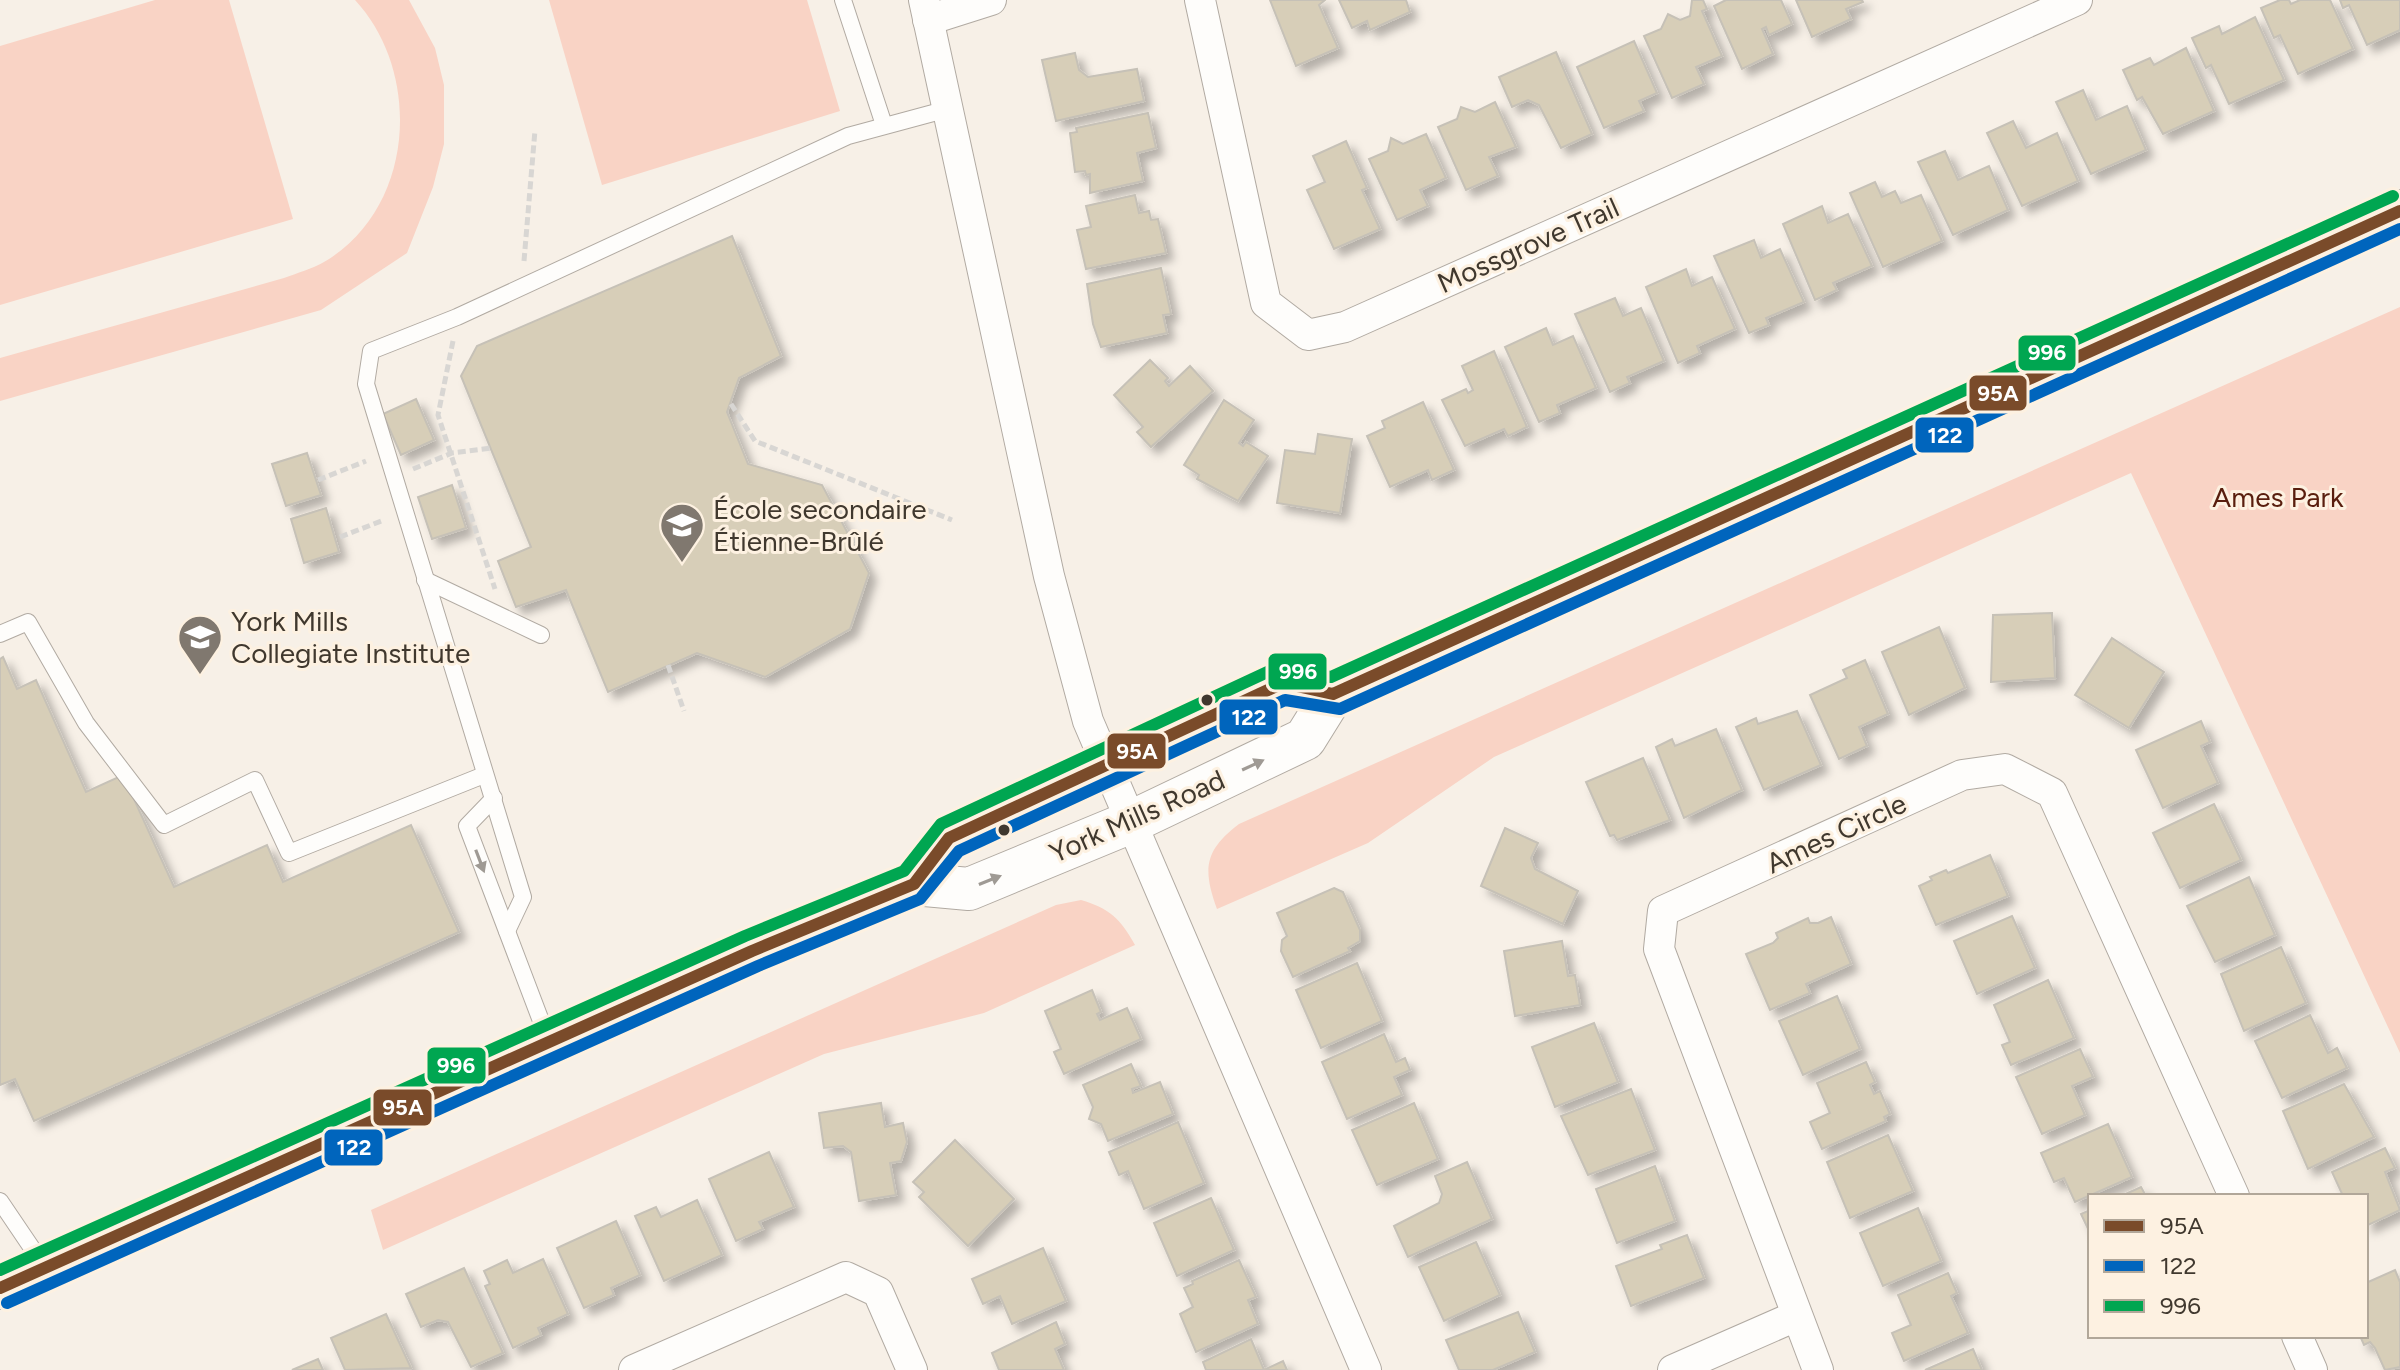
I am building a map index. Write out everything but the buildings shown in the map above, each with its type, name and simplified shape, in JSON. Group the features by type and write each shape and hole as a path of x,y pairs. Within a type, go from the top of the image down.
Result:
{"main road":[{"path":"1333,694 2400,211"},
{"name":"York Mills Road","path":"0,1288 549,1042 914,884 969,889 1131,822 1305,739 1333,694 1283,683 1104,763 949,838 914,884"}],"street":[{"path":"991,0 926,10 1049,576 1088,721 1366,1370"},
{"name":"Mossgrove Trail","path":"1200,0 1266,303 1308,335 1345,327 2077,0"},
{"name":"Ames Circle","path":"1818,1370 1659,949 1663,911 1962,775 2005,769 2052,793 2233,1194"},
{"path":"634,1370 846,1277 878,1292 912,1370"},
{"path":"1673,1370 1796,1316"},
{"path":"2298,1338 2312,1370"}],"lane":[{"path":"843,0 884,125"},
{"path":"507,931 523,897 366,384 371,351 457,317 848,136 948,109"},
{"path":"425,580 541,635"},
{"path":"0,634 28,622 86,723 164,825 255,780 289,853 484,775"},
{"path":"494,798 467,826 549,1042"},
{"path":"0,1201 45,1267"}],"path":[{"path":"523,286 535,130"},
{"path":"457,317 438,415 503,615"},
{"path":"731,404 755,441 952,520"},
{"path":"393,477 452,453 492,448"},
{"path":"318,480 387,453"},
{"path":"340,537 405,512"},
{"path":"668,665 684,711"}],"green space":[{"path":"155,0 229,0 293,219 0,305 0,46"},
{"path":"355,0 409,0 435,48 444,85 444,144 433,187 407,253 321,310 0,401 0,358 284,278 324,262 354,239 377,209 392,175 399,138 399,101 392,64 377,30"},
{"path":"549,0 807,0 840,111 602,185"},
{"name":"Ames Park","path":"2400,307 2400,1053 2131,473 1494,757 1368,843 1217,909 1209,882 1210,861 1219,842 1239,824"},
{"path":"1081,900 1113,916 1135,945 984,1013 824,1054 383,1250 371,1210 1056,905"}],"transit line":[{"name":"996","path":"0,1270 745,936 904,871 941,824 1276,668 1331,677 2393,196"},
{"name":"95A","path":"0,1288 752,951 914,884 949,838 1283,683 1333,694 2400,211"},
{"name":"122","path":"7,1303 758,966 920,899 959,851 1285,700 1340,709 2400,229"}],"place":[{"name":"École secondaire Étienne-Brûlé","path":"682,564"},
{"name":"York Mills Collegiate Institute","path":"200,676"}]}
